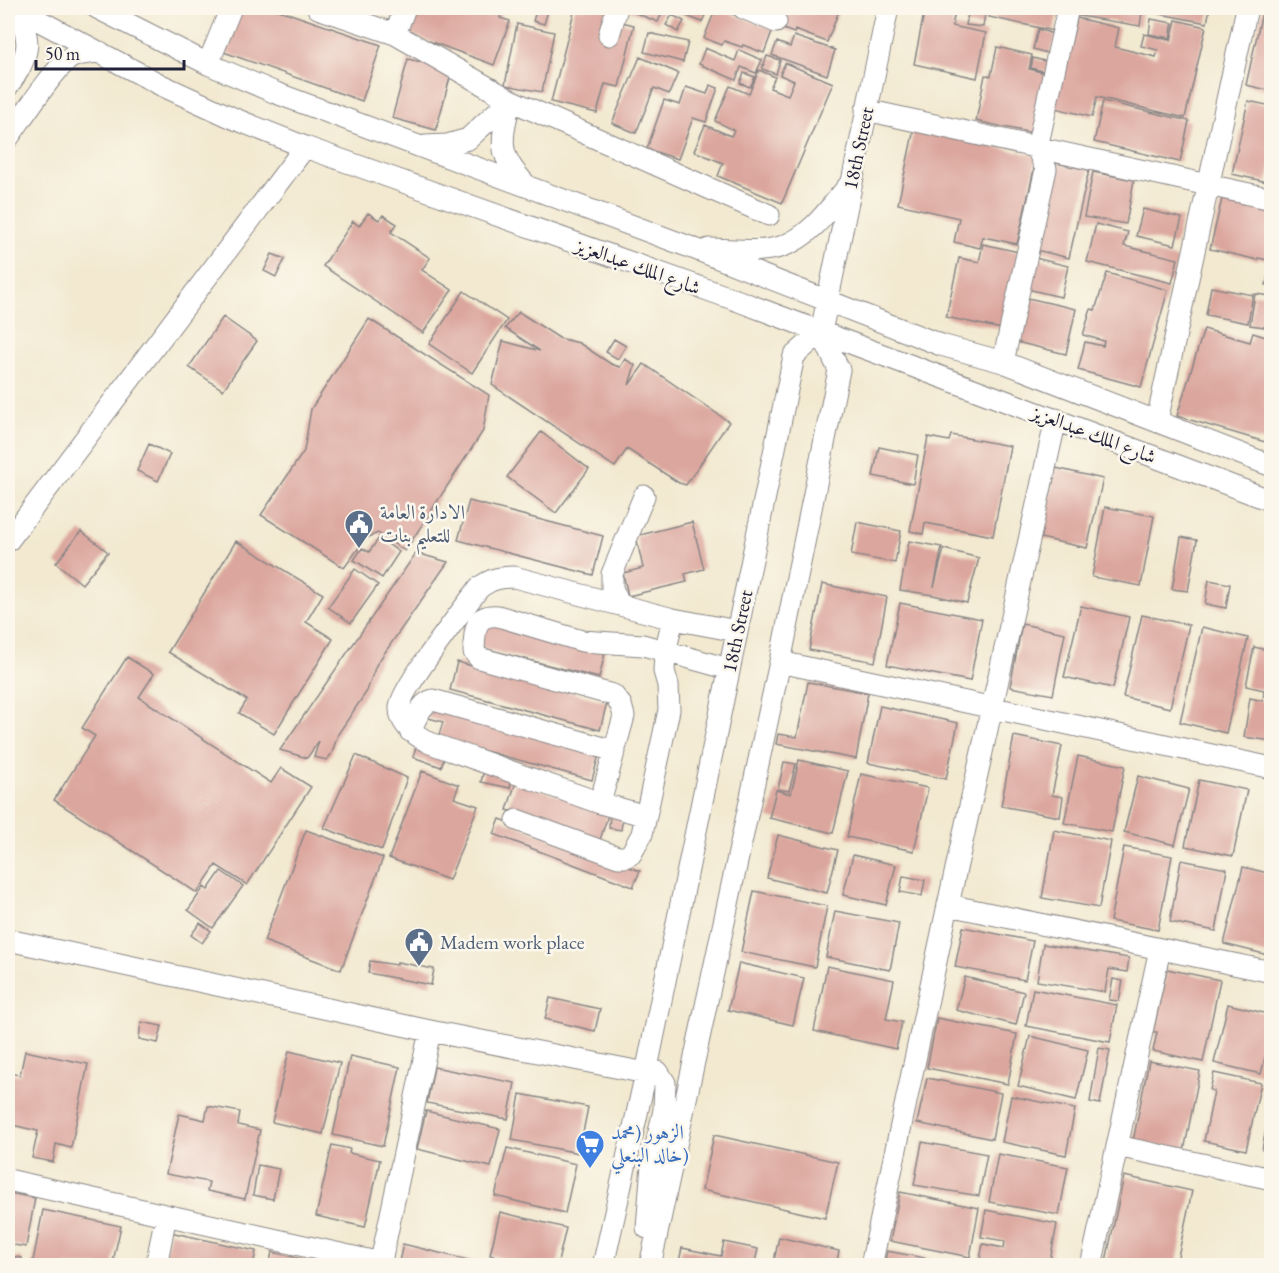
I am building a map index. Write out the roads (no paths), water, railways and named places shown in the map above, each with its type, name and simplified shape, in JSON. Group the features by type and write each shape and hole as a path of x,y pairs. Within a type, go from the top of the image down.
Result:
{"street":[{"name":"شارع الملك عبدالعزيز","path":"14,8 182,95 305,147 820,332 1272,501"},
{"path":"8,86 20,68 26,51 27,38 24,23 14,8"},
{"name":"شارع الملك عبدالعزيز","path":"97,8 208,64 276,93 695,249 941,345 1003,362 1272,466"},
{"path":"208,64 231,8"},
{"path":"318,8 395,34 510,100 769,215"},
{"path":"395,34 405,8"},
{"path":"609,35 617,8"},
{"path":"743,8 776,22"},
{"name":"18th Street","path":"603,1266 646,1073 794,356 820,332 888,8"},
{"path":"1003,362 1046,169 1037,148 1068,8"},
{"path":"1157,421 1247,8"},
{"path":"8,138 57,70 71,57 100,52"},
{"path":"414,146 447,145 468,139 510,100"},
{"path":"510,100 502,139 503,150 514,172 530,188"},
{"path":"866,110 1272,199"},
{"path":"8,541 305,147"},
{"path":"695,249 781,247 813,227 850,183"},
{"path":"650,1266 780,662 839,370 820,332"},
{"path":"871,1266 948,905 1056,419"},
{"path":"619,604 612,588 612,574 644,496"},
{"path":"646,816 600,803 430,743 410,731 401,716 400,703 417,673 479,588 490,580 502,577 514,577 673,619 737,631"},
{"path":"600,803 624,716 621,705 613,695 479,658 474,652 478,622 485,616 498,616 582,641 636,645 729,669"},
{"path":"517,820 618,857 631,854 638,845 669,710 668,685 664,671 665,651 673,619"},
{"path":"780,662 1272,768"},
{"path":"410,731 422,707 428,701 433,700 615,751"},
{"path":"948,905 1272,972"},
{"path":"8,940 429,1031 646,1073 658,1072 665,1083 664,1110 652,1164 645,1266"},
{"path":"1092,1266 1160,949"},
{"path":"8,1180 380,1264 429,1031"},
{"path":"1117,1146 1272,1179"},
{"path":"156,1266 166,1215"}],"place":[{"name":"الادارة العامة للتعليم بنات","path":"359,550"},
{"name":"Madem work place","path":"419,968"},
{"name":"الزهور (محمد خالد البنعلي)","path":"590,1170"}]}
